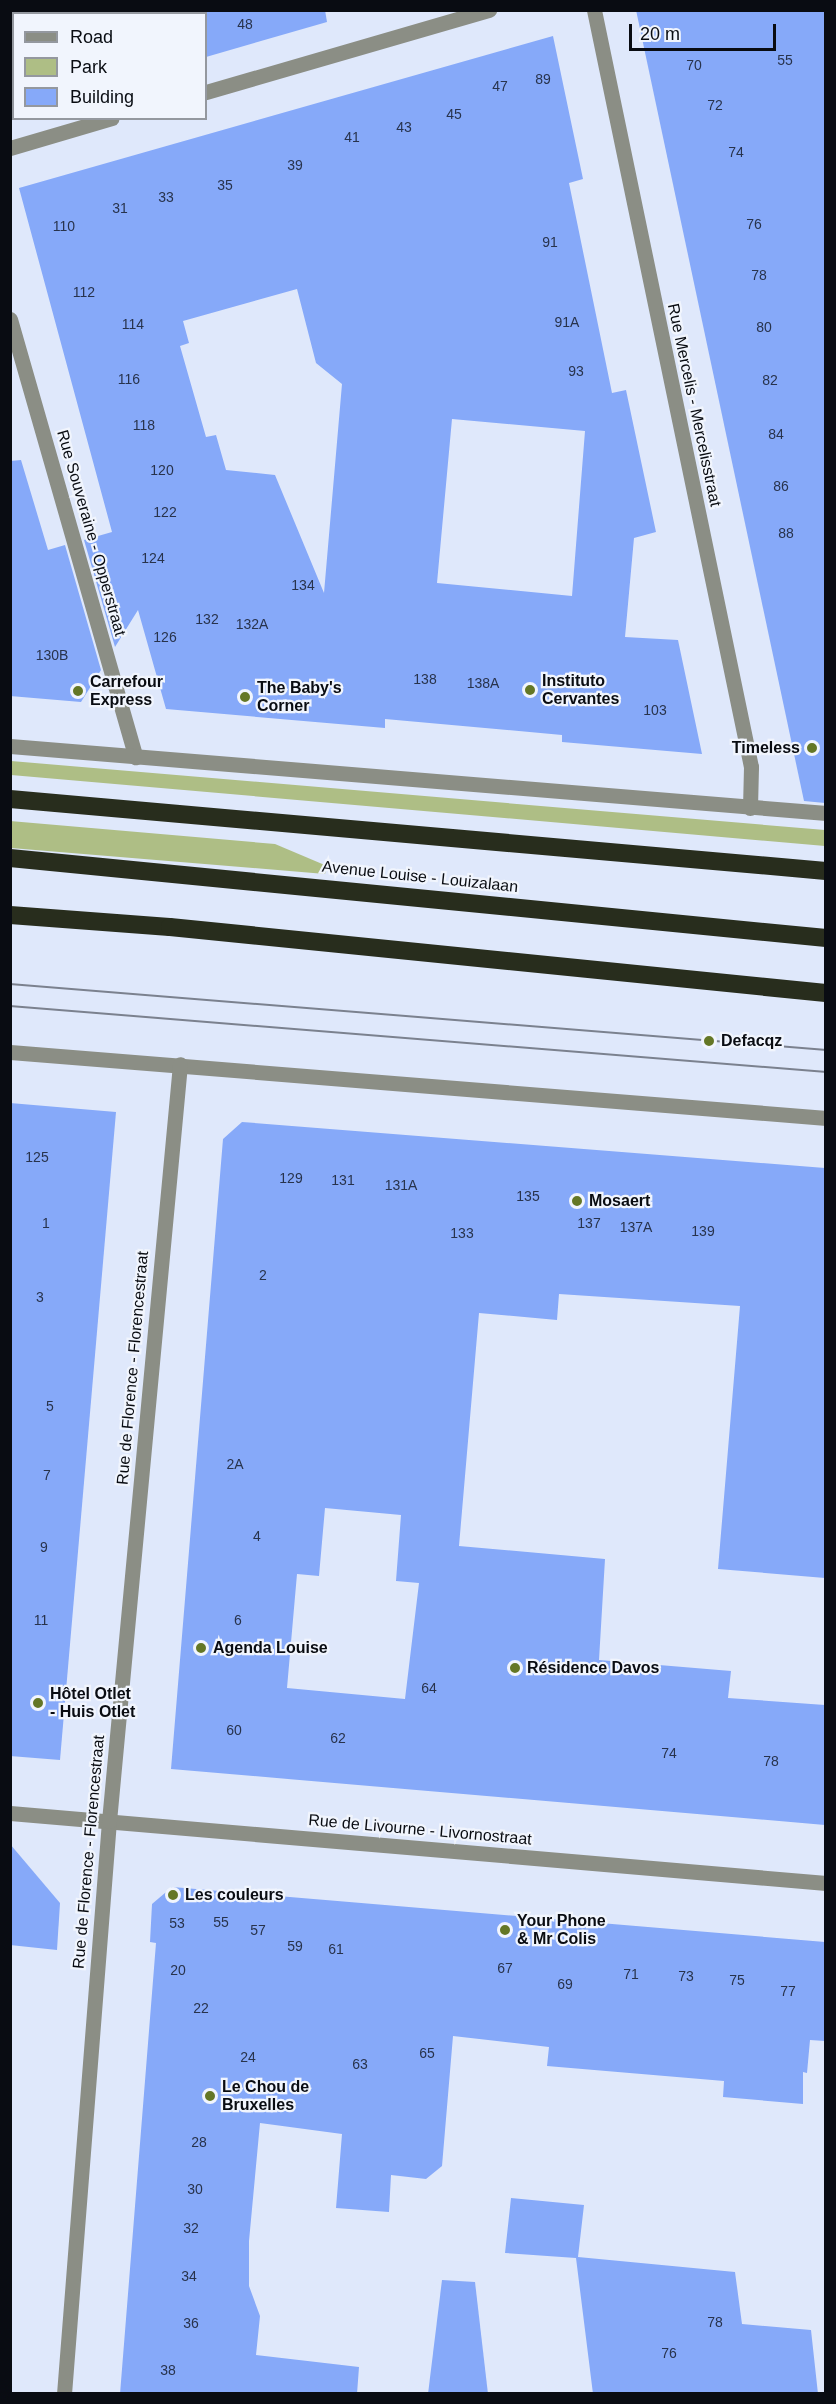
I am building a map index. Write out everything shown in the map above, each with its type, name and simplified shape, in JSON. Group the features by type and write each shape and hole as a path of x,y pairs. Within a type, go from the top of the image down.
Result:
{"highway":[{"path":"10,799 825,871"},
{"name":"Avenue Louise - Louizalaan","path":"10,858 825,938"},
{"path":"10,915 170,927 825,993"}],"street":[{"path":"207,92 489,10"},
{"name":"Rue Mercelis - Mercelisstraat","path":"594,10 751,767 750,808"},
{"path":"10,148 105,120"},
{"name":"Rue Souveraine - Opperstraat","path":"10,319 136,757"},
{"path":"10,746 825,813"},
{"path":"10,1052 825,1118"},
{"name":"Rue de Florence - Florencestraat","path":"64,2394 109,1821 180,1064"},
{"name":"Rue de Livourne - Livornostraat","path":"10,1813 825,1883"}],"green space":[{"path":"11,761 825,830 825,846 11,775"},
{"path":"10,821 275,844 327,866 325,874 11,848"}],"building":[{"path":"206,10 325,10 327,22 207,57"},
{"path":"636,10 825,10 825,803 804,801"},
{"path":"553,36 583,179 569,183 612,393 626,390 656,532 634,538 625,637 678,640 702,754 562,742 562,735 385,719 385,728 166,709 138,610 115,647 84,540 112,532 19,188","holes":["297,289 316,363 342,384 324,593 275,475 226,470 216,435 206,437 180,346 189,343 183,321","452,419 585,431 572,596 437,583"]},
{"path":"21,460 48,550 65,545 101,670 81,702 10,696 10,461"},
{"path":"10,1103 116,1112 60,1760 10,1756"},
{"path":"242,1122 825,1168 825,1578 718,1569 740,1306 559,1294 557,1320 479,1313 459,1546 605,1559 599,1660 731,1671 728,1698 825,1705 825,1825 171,1769 223,1139","holes":["325,1508 401,1515 396,1581 419,1583 405,1699 287,1688 297,1574 319,1576"]},
{"path":"10,1844 60,1903 57,1950 10,1945"},
{"path":"172,1887 825,1942 825,2041 810,2040 807,2073 803,2072 803,2104 723,2097 724,2081 547,2066 549,2047 453,2036 442,2166 426,2179 391,2175 389,2212 336,2208 342,2134 260,2123 249,2241 249,2286 260,2316 256,2355 359,2367 357,2394 120,2394 156,1943 150,1942 152,1904"},
{"path":"511,2198 584,2205 578,2257 735,2272 742,2324 811,2330 818,2394 593,2394 576,2258 505,2253"},
{"path":"442,2280 475,2282 488,2394 428,2394"}],"tram line":[{"path":"10,984 826,1050"},
{"path":"10,1006 826,1072"}],"place":[{"name":"Instituto Cervantes","path":"530,690"},
{"name":"Carrefour Express","path":"78,691"},
{"name":"The Baby's Corner","path":"245,697"},
{"name":"Timeless","path":"812,748"},
{"name":"Defacqz","path":"709,1041"},
{"name":"Mosaert","path":"577,1201"},
{"name":"Agenda Louise","path":"201,1648"},
{"name":"Résidence Davos","path":"515,1668"},
{"name":"Hôtel Otlet - Huis Otlet","path":"38,1703"},
{"name":"Les couleurs","path":"173,1895"},
{"name":"Your Phone & Mr Colis","path":"505,1930"},
{"name":"Le Chou de Bruxelles","path":"210,2096"}]}
